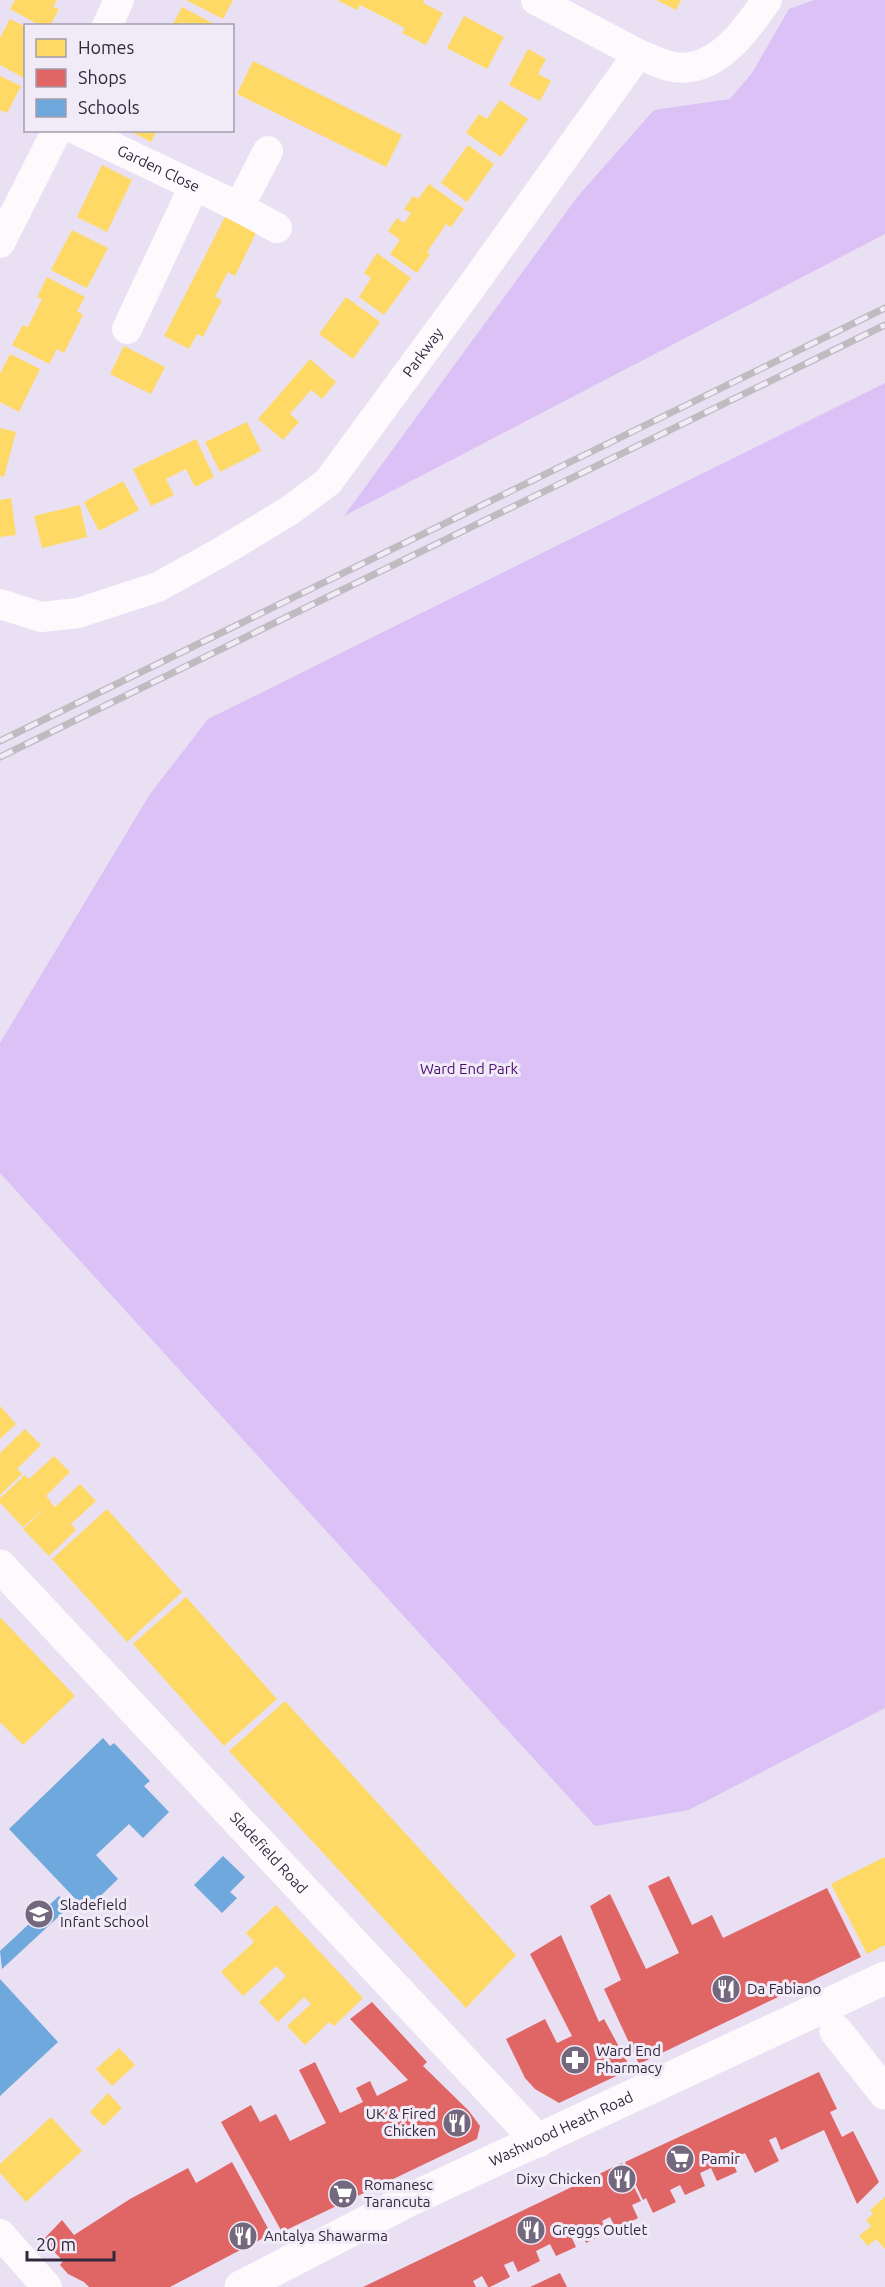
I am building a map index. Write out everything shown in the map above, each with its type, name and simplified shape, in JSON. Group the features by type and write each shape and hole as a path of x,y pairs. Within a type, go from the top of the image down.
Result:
{"street":[{"path":"108,24 119,0"},
{"path":"537,0 638,54 674,67 700,65 728,48 751,23 767,0"},
{"name":"Parkway","path":"0,604 41,617 78,614 158,587 289,511 328,483 638,54"},
{"path":"0,243 56,132"},
{"name":"Garden Close","path":"81,132 239,207 277,228"},
{"path":"239,207 268,151"},
{"path":"128,328 194,186"},
{"name":"Sladefield Road","path":"0,1566 538,2140"},
{"name":"Washwood Heath Road","path":"241,2287 407,2201 538,2140 827,2020 885,1978"},
{"path":"827,2020 885,2093"},
{"path":"0,2234 47,2287"}],"green space":[{"path":"814,0 885,0 885,234 344,516 578,196 654,110 730,99 752,73 789,9"},
{"name":"Ward End Park","path":"885,383 885,1708 689,1810 595,1826 0,1173 0,1043 150,794 208,719"}],"building: Homes":[{"path":"15,0 57,0 53,7 59,9 51,24 37,24 10,9"},
{"path":"186,0 233,0 223,19"},
{"path":"337,0 424,0 423,3 443,13 426,45 402,33 405,28 360,5 357,10"},
{"path":"656,0 681,0 676,10"},
{"path":"182,7 214,24 173,24"},
{"path":"464,16 504,37 487,69 447,48"},
{"path":"10,19 24,26 24,78 0,65 0,38"},
{"path":"528,49 546,59 538,74 551,81 540,101 509,85"},
{"path":"253,61 402,135 386,167 237,94"},
{"path":"0,76 21,86 7,113 0,110"},
{"path":"500,100 528,119 501,157 466,133 479,114 487,119"},
{"path":"132,132 156,132 151,142"},
{"path":"468,145 494,164 467,202 441,183"},
{"path":"102,165 132,180 107,232 77,217"},
{"path":"429,184 464,209 451,227 446,224 427,252 430,254 417,273 390,254 400,240 388,231 397,218 404,223 411,213 404,209 413,196 418,199"},
{"path":"225,217 256,233 235,276 228,272 215,297 222,300 203,337 197,334 189,349 164,336"},
{"path":"72,230 108,248 87,288 51,270"},
{"path":"377,253 411,278 384,315 359,297 371,278 364,273"},
{"path":"47,277 85,297 77,311 83,315 64,353 57,349 49,364 12,345 23,325 28,327 42,299 37,297"},
{"path":"346,297 380,322 353,359 319,334"},
{"path":"124,346 165,367 151,394 110,374"},
{"path":"10,354 40,369 19,412 0,402 0,374"},
{"path":"310,359 336,382 322,399 311,390 290,414 299,422 283,440 258,419"},
{"path":"247,422 261,451 220,472 205,442"},
{"path":"0,428 16,432 4,477 0,476"},
{"path":"196,439 214,477 195,487 186,469 166,479 174,495 151,506 133,469"},
{"path":"123,481 139,510 99,531 84,502"},
{"path":"11,498 16,535 0,537 0,500"},
{"path":"80,505 87,537 42,548 34,516"},
{"path":"0,1406 16,1424 0,1439"},
{"path":"25,1429 41,1445 17,1469 22,1474 0,1495 0,1453"},
{"path":"54,1456 70,1472 46,1496 50,1502 55,1507 80,1484 96,1501 71,1524 76,1530 49,1556 23,1529 48,1505 23,1527 0,1503 0,1498 25,1475 29,1479"},
{"path":"107,1509 182,1592 127,1642 52,1559"},
{"path":"186,1597 277,1699 224,1746 133,1644"},
{"path":"0,1617 75,1696 23,1745 0,1722"},
{"path":"285,1701 516,1955 466,2008 229,1751"},
{"path":"885,1857 885,1945 867,1954 831,1884"},
{"path":"276,1905 363,1998 334,2026 329,2022 305,2045 287,2026 311,2004 304,1997 278,2022 259,2002 286,1976 276,1966 243,1996 221,1972 254,1942 246,1933"},
{"path":"119,2048 135,2065 112,2086 96,2069"},
{"path":"108,2093 122,2108 104,2126 90,2112"},
{"path":"51,2117 82,2151 26,2202 0,2173 0,2164"},
{"path":"885,2197 885,2249 876,2239 868,2246 859,2236 871,2226 866,2220 873,2214 870,2210"}],"building: Shops":[{"path":"669,1876 692,1925 712,1915 723,1938 827,1888 861,1957 639,2064 604,1989 621,1980 590,1906 610,1894 646,1969 679,1953 648,1886"},
{"path":"561,1935 599,2022 604,2019 631,2069 559,2103 535,2089 525,2078 506,2039 545,2019 557,2043 572,2036 530,1954"},
{"path":"372,2002 427,2062 423,2066 469,2111 480,2126 477,2139 282,2232 221,2122 251,2105 260,2122 276,2114 290,2141 326,2123 299,2070 315,2062 340,2113 363,2102 356,2088 370,2081 377,2096 408,2080 350,2019"},
{"path":"819,2072 837,2109 830,2112 842,2137 853,2131 879,2182 857,2204 824,2130 781,2150 776,2137 769,2140 779,2161 755,2173 745,2153 731,2159 737,2172 717,2181 711,2168 700,2173 705,2186 685,2195 680,2185 670,2190 676,2202 653,2213 646,2198 643,2200 625,2162"},
{"path":"232,2162 271,2234 170,2287 89,2287 68,2274 60,2265 63,2261 43,2240 62,2220 74,2235 130,2199 188,2168 196,2183"},
{"path":"622,2163 641,2201 632,2205 638,2218 616,2229 610,2217 602,2221 607,2232 586,2243 580,2230 570,2234 576,2247 556,2256 550,2244 536,2251 540,2261 518,2272 513,2261 504,2265 510,2277 490,2287 482,2276 473,2281 476,2287 363,2287"},
{"path":"560,2273 567,2287 530,2287"}],"building: Schools":[{"path":"103,1738 110,1746 114,1743 150,1781 144,1786 169,1812 143,1838 129,1824 96,1855 118,1879 86,1910 9,1829"},
{"path":"223,1856 245,1877 230,1892 237,1898 222,1913 194,1885"},
{"path":"59,1896 69,1907 2,1969 0,1951"},
{"path":"0,1979 58,2042 0,2096"}],"railway":[{"path":"0,741 885,308"},
{"path":"0,757 885,325"}],"place":[{"name":"Sladefield Infant School","path":"39,1914"},
{"name":"Da Fabiano","path":"726,1989"},
{"name":"Ward End Pharmacy","path":"575,2060"},
{"name":"UK & Fired Chicken","path":"457,2123"},
{"name":"Pamir","path":"680,2159"},
{"name":"Dixy Chicken","path":"622,2179"},
{"name":"Romanesc Tarancuta","path":"343,2194"},
{"name":"Greggs Outlet","path":"531,2230"},
{"name":"Antalya Shawarma","path":"243,2236"}]}
